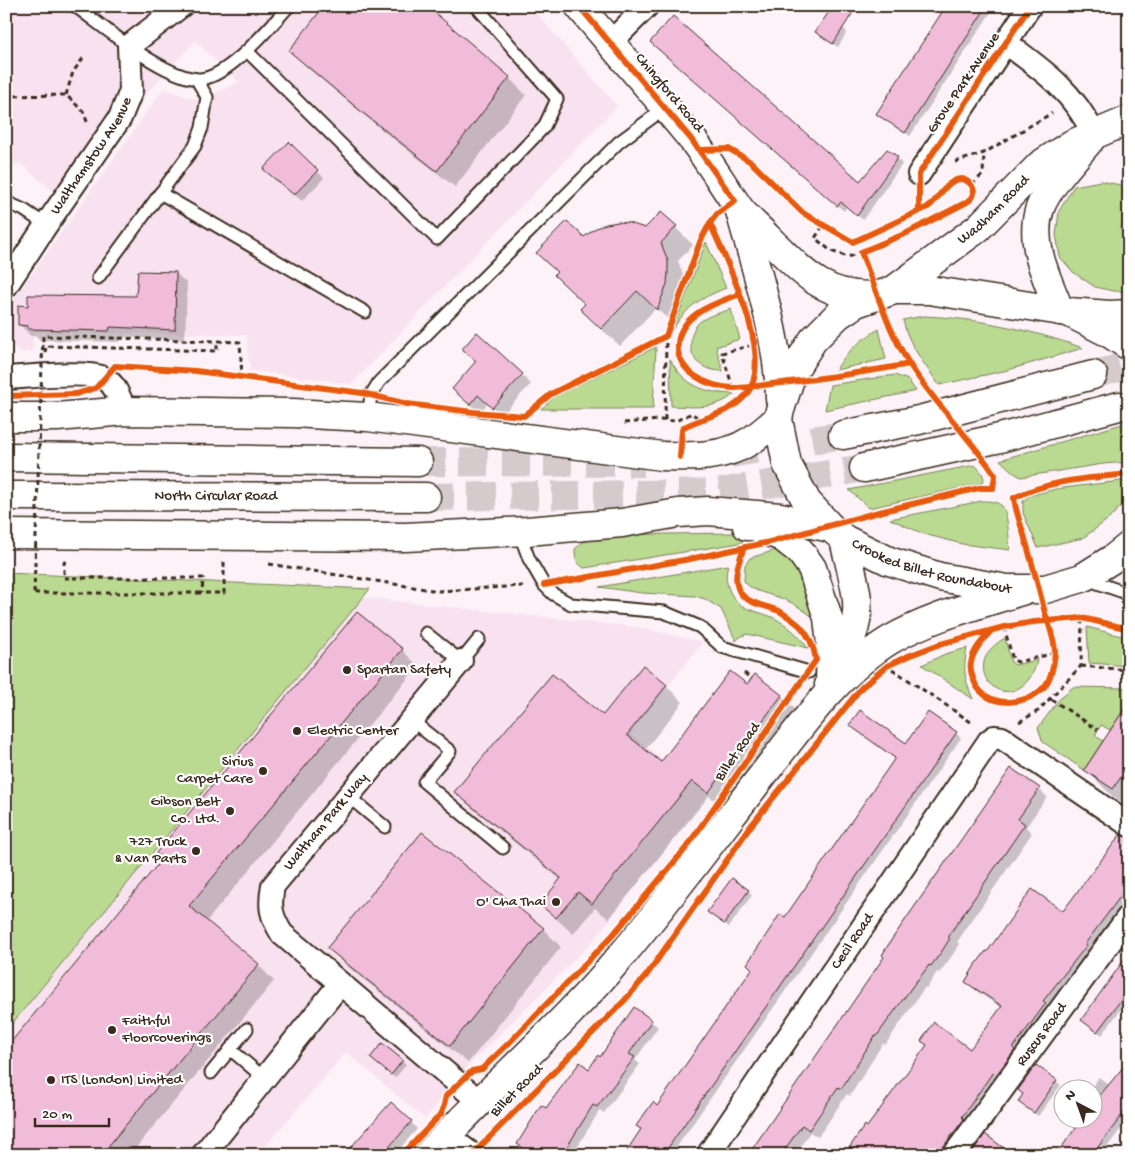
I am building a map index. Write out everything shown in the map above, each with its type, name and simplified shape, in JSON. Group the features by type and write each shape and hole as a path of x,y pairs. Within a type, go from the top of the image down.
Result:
{"main road":[{"name":"Chingford Road","path":"579,6 700,150 740,210 784,255 818,282 838,293 859,296 886,293"},
{"name":"Wadham Road","path":"886,293 978,228 1040,165 1072,144 1129,120"},
{"name":"Wadham Road","path":"1064,311 1036,246 1037,221 1040,207 1048,192 1094,135"},
{"name":"Chingford Road","path":"740,210 777,360 779,415"},
{"name":"Crooked Billet Roundabout","path":"1124,555 1082,578 1045,590 1007,589 940,577 889,561 837,534 807,502 787,464 779,415 792,373 813,340 838,315 856,303 886,293 929,290 1064,311 1109,332 1129,346"},
{"path":"1064,311 1110,315 1129,314"},
{"path":"843,434 929,418 1094,375"},
{"path":"864,468 1000,438 1119,406"},
{"path":"6,418 57,417 125,411 293,413 368,418 653,455 696,457 732,450 750,441 779,415"},
{"path":"6,457 418,462"},
{"name":"North Circular Road","path":"6,496 426,497"},
{"path":"6,534 404,537 519,532 622,523 678,513 708,511 780,517 837,534"},
{"path":"622,523 673,526 754,526 782,537 800,551 812,568 828,618 831,645 820,685"},
{"name":"Billet Road","path":"428,1155 620,958 667,900 851,640 856,619 857,600 837,534"},
{"name":"Billet Road","path":"820,685 866,658 889,641 914,628 1024,590"}],"street":[{"path":"129,46 182,6"},
{"path":"610,43 646,6"},
{"name":"Grove Park Avenue","path":"919,174 1030,6"},
{"name":"Grove Park Avenue","path":"1006,43 1049,74 1074,100 1087,118 1094,135"},
{"name":"Walthamstow Avenue","path":"6,286 120,118 130,91 129,46"},
{"path":"6,378 87,374 105,379 114,388 125,411"},
{"name":"Waltham Park Way","path":"461,661 273,886 270,902 274,921 282,934 479,1101"},
{"path":"998,738 1129,825"},
{"name":"Cecil Road","path":"708,1155 989,741 998,738"},
{"name":"Ruscus Road","path":"954,1155 1129,916"},
{"path":"202,1155 340,984"},
{"path":"446,1135 473,1155"}],"lane":[{"path":"75,6 85,10 129,46 174,73 197,80 215,75 247,51 289,6"},
{"path":"247,51 437,239 544,127 557,99 476,6"},
{"path":"98,278 195,146 202,128 207,97 197,80"},
{"path":"368,418 371,395 378,382 619,142 666,108"},
{"path":"160,193 365,312"},
{"path":"6,202 24,210 46,225"},
{"path":"519,532 529,559 544,585 553,594 571,604 664,612 700,627 722,647 820,685"},
{"path":"1082,578 1129,594"},
{"path":"426,632 461,661"},
{"name":"Waltham Park Way","path":"461,661 479,639"},
{"path":"411,720 450,751 424,782 503,848"},
{"path":"348,796 385,827"},
{"path":"211,1073 247,1029"},
{"path":"230,1049 264,1078"}],"path":[{"path":"66,95 73,72 84,57"},
{"path":"6,96 66,95 83,111 98,150"},
{"path":"919,174 984,153 1074,100"},
{"path":"972,186 983,174 984,153"},
{"path":"816,221 830,230"},
{"path":"822,226 815,238 831,251 848,257 870,248"},
{"path":"861,252 865,261"},
{"path":"665,420 666,336 669,327"},
{"path":"224,561 224,593 34,593 43,336 240,342 242,377"},
{"path":"658,340 666,336"},
{"path":"752,336 756,353"},
{"path":"46,346 217,351 216,341"},
{"path":"733,388 722,353 742,348"},
{"path":"232,376 251,378"},
{"path":"723,386 743,387"},
{"path":"32,396 50,395"},
{"path":"623,423 676,421 692,413 701,421"},
{"path":"680,457 682,430 690,424 709,418"},
{"path":"25,559 44,560"},
{"path":"54,561 73,562"},
{"path":"215,561 234,561"},
{"path":"64,562 64,578 203,578 202,593"},
{"path":"262,563 438,591 544,585"},
{"path":"894,662 887,666 998,738 1038,711 1082,666 1082,618"},
{"path":"1072,619 1082,618 1091,620"},
{"path":"1012,626 1001,628 1013,660 1018,662 1055,653"},
{"path":"1053,646 1055,653 1053,661"},
{"path":"1082,666 1129,670"},
{"path":"1051,699 1098,730"}],"shaded area":[{"path":"6,6 530,6 617,106 352,384 249,370 251,362 248,361 247,335 33,332 32,352 22,352 6,342 6,310 164,88 195,99 207,97 239,82 195,41 55,193 21,164 6,164"},
{"path":"357,597 636,627 703,642 630,734 708,794 593,941 468,1066 425,1119 346,1052 258,1155 6,1155 6,1023"}],"green space":[{"path":"1101,181 1120,185 1128,195 1128,212 1121,227 1123,242 1129,246 1129,291 1113,291 1095,287 1073,272 1060,257 1056,235 1059,211 1074,186"},
{"path":"706,242 726,288 709,295 695,304 684,314 673,329"},
{"path":"731,309 740,339 716,347 723,371 705,368 697,361 692,351 691,340 694,330 703,320"},
{"path":"923,316 964,319 1004,326 1083,348 1008,370 939,385 913,346 905,329 903,320"},
{"path":"879,329 886,359 836,370 854,346"},
{"path":"656,347 653,409 541,409 554,397"},
{"path":"670,359 682,376 696,386 714,392 734,394 720,403 712,405 696,407 671,406"},
{"path":"895,375 908,380 916,391 825,410 830,385"},
{"path":"1129,422 1129,462 1103,464 1021,477 1000,460"},
{"path":"975,465 982,473 984,479 982,483 869,508 849,490"},
{"path":"1129,480 1129,497 1110,518 1083,538 1038,548 1023,513 1023,501 1029,496 1055,489"},
{"path":"982,501 997,503 1004,509 1010,550 962,544 924,534 890,519"},
{"path":"731,533 752,535 740,543 584,568 576,560 575,555 575,549 583,542 603,535"},
{"path":"779,549 796,565 806,580 817,620 792,603 752,588 744,581 745,565 750,558"},
{"path":"728,565 726,572 727,582 734,599 750,610 781,622 794,632 808,648 747,634 736,641 721,609 705,599 695,596 642,593 599,587"},
{"path":"6,573 370,589 6,1031"},
{"path":"1087,627 1129,638 1129,666 1089,663"},
{"path":"1005,638 1011,662 1015,665 1037,660 1027,681 1012,691 1002,691 993,687 986,679 983,670 985,659 992,648"},
{"path":"967,648 965,674 973,699 922,665 945,654"},
{"path":"1073,687 1129,688 1129,713 1124,710 1110,730 1101,725 1095,735 1103,741 1084,770 1043,742 1038,728 1061,697"}],"building":[{"path":"324,6 427,6 510,77 437,171 363,113 289,51"},
{"path":"833,6 857,6 833,44 815,32"},
{"path":"946,6 987,6 905,133 876,114"},
{"path":"673,16 860,181 887,149 898,157 857,216 841,202 837,206 650,42"},
{"path":"289,142 318,170 294,195 263,169"},
{"path":"661,212 677,226 661,243 668,261 668,272 667,284 657,310 637,291 601,329 580,309 585,304 554,275 557,272 536,253 567,221 584,237 596,228 618,222 645,228"},
{"path":"138,271 176,272 175,330 110,327 109,331 28,329 28,326 18,325 18,305 28,306 28,295 136,296"},
{"path":"477,332 523,374 492,408 478,395 470,405 452,389 476,361 462,349"},
{"path":"357,612 403,649 189,906 259,964 101,1155 6,1155 6,1048 163,858 156,853"},
{"path":"643,665 667,685 627,735 661,762 730,671 747,684 755,674 782,695 708,793 692,781 592,904 578,892 556,918 540,905 561,878 454,792 552,674 603,715"},
{"path":"1129,702 1129,765 1113,789 1084,770"},
{"path":"860,710 906,743 928,712 957,732 663,1155 624,1155 641,1129 636,1126 653,1102 657,1106 752,969 747,964 780,914 785,917 895,758 849,725"},
{"path":"1011,768 1040,788 1018,819 1025,824 949,935 949,940 942,951 917,980 875,1036 841,1089 838,1087 809,1130 802,1125 781,1155 748,1155 884,957 882,955 892,939"},
{"path":"422,832 544,928 450,1046 327,948"},
{"path":"1120,835 1129,838 1129,885 1085,944 1087,945 1043,1001 1046,1003 1013,1048 1015,1050 996,1075 993,1072 962,1117 964,1119 943,1147 941,1155 844,1155 927,1045 921,1041 934,1022 970,1049 1002,1006 965,982 1032,889 1063,911"},
{"path":"732,878 749,890 724,924 707,912"},
{"path":"1129,953 1129,1000 1124,996 1097,1032 1081,1020"},
{"path":"634,1007 652,1020 629,1054 635,1057 597,1107 593,1105 562,1155 534,1155 517,1144 541,1105 546,1108 580,1062 589,1069 598,1055 600,1057"},
{"path":"382,1043 403,1060 391,1075 370,1058"},
{"path":"1129,1060 1129,1106 1092,1155 1056,1155 1076,1128 1102,1128 1102,1093"},
{"path":"1036,1065 1054,1078 1052,1078 1052,1087 1034,1113 1018,1102 1023,1094 1018,1090"},
{"path":"391,1102 412,1121 398,1137 382,1155 344,1155"},
{"path":"985,1134 1013,1155 970,1155"}],"tunnel":[{"path":"1093,375 1129,365"},
{"path":"729,454 843,435"},
{"path":"418,462 644,463"},
{"path":"426,497 716,493 864,468"}],"cycle path":[{"path":"6,396 76,394 96,388 115,366 196,371 362,393 407,404 524,416 551,394 666,336 700,242 717,214 735,201 691,139 579,6"},
{"path":"919,211 919,174 1030,6"},
{"path":"701,150 729,149 751,162 803,213 853,242 928,207 947,185 952,182 963,179 970,184 974,193 967,202 907,233 861,252 883,310 902,352 941,407 995,475 993,488"},
{"path":"680,457 682,430 684,427 731,407 745,396 754,380 756,360 753,336 746,311 737,285 710,223"},
{"path":"740,294 721,301 693,317 686,324 678,343 678,353 687,370 713,385 733,388 745,387 830,377 910,364"},
{"path":"1014,498 1041,487 1055,484 1129,474"},
{"path":"544,585 690,559 770,542 875,513 979,488 993,488"},
{"path":"991,631 972,658 971,669 978,688 985,695 1005,702 1027,698 1037,693 1045,686 1049,679 1054,662 1055,648 1014,498"},
{"path":"402,1155 442,1113 446,1096 472,1071 482,1069 509,1043 612,936 686,848 816,660 812,646 798,624 781,612 749,600 739,591 736,576 744,547"},
{"path":"472,1155 624,1001 646,976 750,827 861,688 887,666 937,645 1004,627 1034,622 1082,618 1129,629"}],"place":[{"name":"Spartan Safety","path":"347,670"},
{"name":"Electric Center","path":"297,731"},
{"name":"Sirius Carpet Care","path":"263,771"},
{"name":"Gibson Belt Co. Ltd.","path":"230,811"},
{"name":"727 Truck & Van Parts","path":"196,851"},
{"name":"O' Cha Thai","path":"556,902"},
{"name":"Faithful Floorcoverings","path":"112,1030"},
{"name":"ITS (London) Limited","path":"51,1080"}]}
